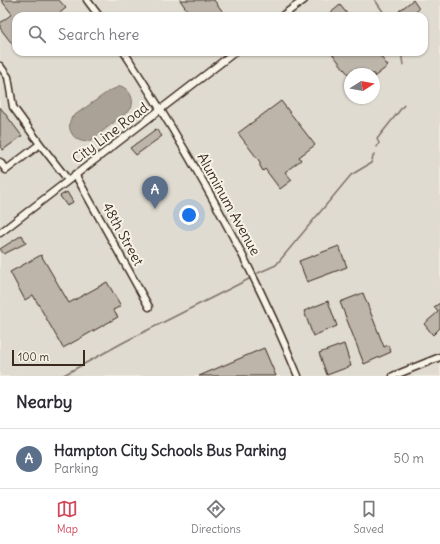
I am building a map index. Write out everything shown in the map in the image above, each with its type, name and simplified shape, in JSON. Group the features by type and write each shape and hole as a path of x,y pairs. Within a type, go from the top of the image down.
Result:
{"street":[{"path":"87,0 96,12"},
{"path":"288,12 304,0"},
{"name":"Aluminum Avenue","path":"127,56 162,109 213,197 257,282 298,376"},
{"name":"City Line Road","path":"0,233 230,56"},
{"path":"0,66 8,77 13,107 68,180"},
{"path":"0,162 6,170 40,144"},
{"name":"48th Street","path":"75,174 149,307"},
{"path":"393,376 440,357"}],"shaded area":[{"path":"0,0 440,0 440,376 0,376"},
{"path":"121,86 131,95 131,109 90,141 80,141 76,138 70,131 69,126 72,117 109,91"}],"building":[{"path":"1,0 59,0 66,8 61,12 12,12 12,14"},
{"path":"180,0 214,0 223,12 188,12"},
{"path":"413,0 419,9 416,12 399,11"},
{"path":"340,5 346,12 331,12"},
{"path":"12,14 12,44 0,28 0,23"},
{"path":"334,56 380,56 388,66 380,72 380,68 344,69"},
{"path":"281,101 315,145 299,157 301,160 285,172 292,180 280,189 265,169 263,171 260,166 260,162 238,133"},
{"path":"0,107 22,136 3,150 0,145"},
{"path":"156,129 162,136 136,155 130,148"},
{"path":"67,192 73,202 67,206 60,196"},
{"path":"22,235 26,243 4,254 0,249"},
{"path":"339,246 347,267 307,282 299,261"},
{"path":"41,255 69,303 107,282 121,306 113,310 118,317 63,348 33,295 25,300 10,272"},
{"path":"363,293 384,347 388,345 391,352 364,364 340,302"},
{"path":"328,301 337,326 313,336 304,311"},
{"path":"440,303 440,328 433,335 424,324 438,312 434,307"},
{"path":"344,344 351,366 327,375 319,353"},
{"path":"264,348 276,376 199,376"}],"waterway":[{"path":"375,0 383,12"},
{"path":"402,56 403,65"},
{"path":"377,147 379,143 377,139 404,105"},
{"path":"258,273 276,265 351,175 371,163 374,154"},
{"path":"62,376 126,341 251,278"}],"place":[{"name":"Hampton City Schools Bus Parking","path":"155,209"}]}
